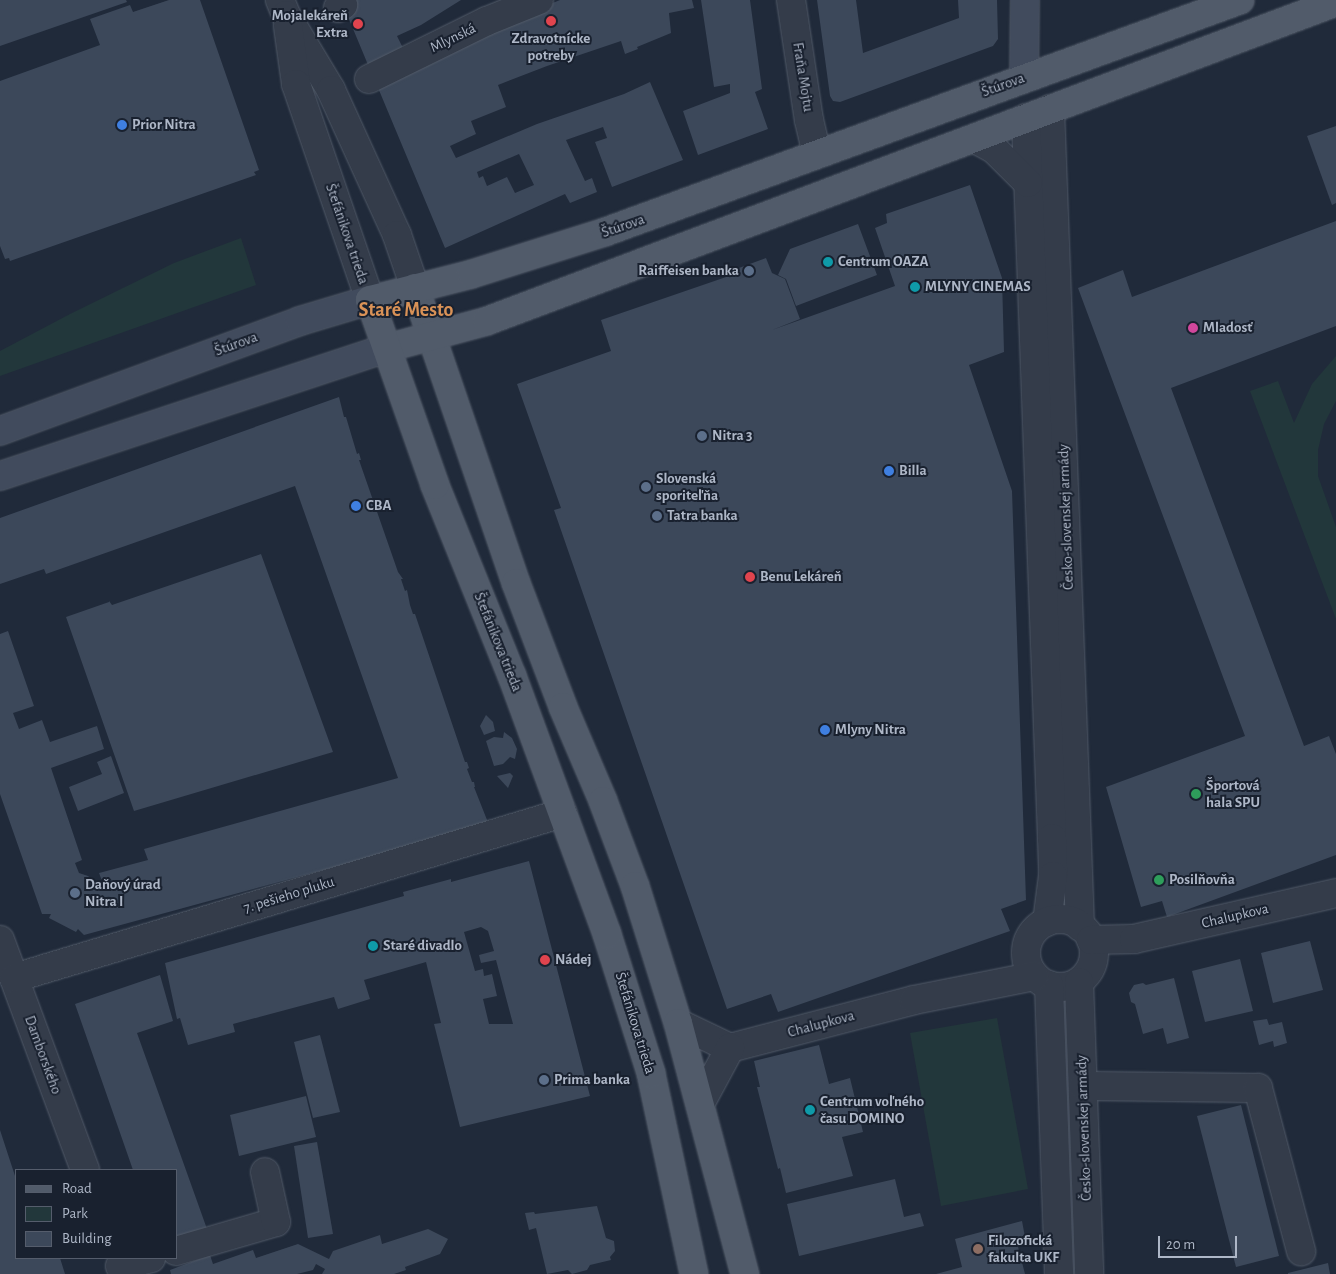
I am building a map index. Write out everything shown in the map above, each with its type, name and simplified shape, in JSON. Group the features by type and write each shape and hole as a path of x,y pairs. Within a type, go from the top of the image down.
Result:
{"main road":[{"path":"1025,0 1036,74"},
{"path":"1038,113 1036,74 1039,0"},
{"name":"Štúrova","path":"0,431 300,321 370,300 472,274 605,232 1240,0"},
{"path":"0,476 387,348 487,321 1331,4"},
{"path":"415,288 516,583 635,886 678,1023 745,1274"},
{"name":"Štefánikova trieda","path":"370,300 435,485 563,813 610,942 651,1074 694,1274"},
{"path":"563,813 603,801"}],"street":[{"name":"Mlynská","path":"369,79 487,21 539,0"},
{"name":"Fraňa Mojtu","path":"791,0 809,120 817,154"},
{"name":"Štefánikova trieda","path":"283,7 331,90 397,235 415,288"},
{"name":"Štefánikova trieda","path":"283,7 296,84 370,300"},
{"name":"Česko-slovenskej armády","path":"1038,113 1028,183 1052,838 1052,876 1047,922"},
{"name":"Česko-slovenskej armády","path":"1038,113 1085,953 1083,1086 1089,1274"},
{"path":"974,138 994,149 1028,183"},
{"name":"7. pešieho pluku","path":"14,978 563,813"},
{"name":"Chalupkova","path":"1085,953 1134,938 1336,893"},
{"path":"1058,920 1070,921 1085,953 1059,987 1042,981 1026,959 1026,950 1033,933 1047,922 1058,920"},
{"name":"Damborského","path":"0,940 85,1169"},
{"name":"Chalupkova","path":"968,989 1026,950"},
{"name":"Česko-slovenskej armády","path":"1042,981 1059,1274"},
{"name":"Chalupkova","path":"730,1048 914,1000 968,989 1042,981"},
{"path":"678,1023 730,1048 700,1104"},
{"path":"1083,1086 1258,1088 1301,1251"},
{"path":"178,1249 276,1222 265,1172"},
{"path":"120,1266 147,1259"}],"green space":[{"path":"241,238 256,285 0,376 0,351 174,263"},
{"path":"1336,356 1336,401 1324,424 1318,450 1318,476 1336,527 1336,619 1250,391 1278,381 1294,423 1312,384"},
{"path":"997,1018 1028,1189 941,1206 910,1033"}],"building":[{"path":"0,0 126,0 127,2 0,46"},
{"name":"Prior Nitra","path":"169,0 200,0 259,170 254,172 256,175 10,261 9,258 5,259 0,246 0,81 100,45 90,19 130,5 133,12"},
{"path":"341,0 461,0 421,25 397,36 403,48 371,72"},
{"path":"560,0 692,0 694,8 669,13 671,33 637,47 638,49 625,54 621,41 498,85 506,107 471,121 476,134 450,146 456,158 537,124 624,94 650,82 683,160 612,187 595,142 607,138 603,127 566,140 585,181 592,178 597,192 570,203 565,194 445,248 376,83 468,38","holes":["519,154 534,185 515,193 507,177 487,186 483,176 479,178 477,172"]},
{"path":"701,0 750,0 762,89 755,92 768,129 698,155 683,111 730,93 730,84 714,87"},
{"path":"817,0 856,0 863,53 959,18 958,0 997,0 998,39 993,46 840,102 833,101 830,96"},
{"path":"1336,126 1336,203 1332,205 1307,136"},
{"name":"Mlyny Nitra","path":"970,185 1002,278 1004,352 969,365 1012,491 1026,900 1001,909 1010,931 778,1012 771,994 727,1009 554,510 561,508 517,384 611,351 601,320 729,276 728,272 766,258 772,273 785,279 800,319 772,330 895,286 875,228 887,223 886,214"},
{"path":"1336,221 1336,326 1171,388 1304,746 1329,736 1336,754 1336,855 1167,917 1162,901 1141,907 1106,787 1245,736 1078,288 1123,270 1132,297"},
{"name":"Centrum OAZA","path":"858,224 877,275 796,306 786,279 778,275 790,249"},
{"path":"339,397 344,417 346,417 357,454 359,453 361,460 359,460 398,572 403,579 401,579 405,591 407,590 413,614 415,614 465,762 467,762 469,768 467,769 472,782 474,782 474,787 489,825 84,935 78,929 76,932 49,918 51,914 42,914 0,794 0,634 8,631 34,706 13,713 19,729 42,720 50,742 97,726 104,749 51,768 82,860 75,863 79,873 88,876 95,882 102,881 99,873 148,860 144,849 398,778 295,486 46,574 44,569 0,584 0,518"},
{"path":"261,554 333,752 134,811 66,617 109,601 112,605"},
{"path":"486,715 493,722 495,731 484,735 480,726"},
{"path":"504,732 512,738 517,749 515,759 510,757 503,764 494,766 486,741 494,737 503,738"},
{"path":"111,756 124,793 78,811 69,787 102,774 97,762"},
{"path":"510,773 513,776 508,788 497,776"},
{"path":"529,861 590,1096 460,1127 434,1024 441,1023 426,962 364,980 370,999 338,1009 334,997 233,1024 235,1032 188,1045 180,1018 177,1019 165,963 404,896 403,892 451,879 451,882","holes":["481,927 488,931 494,951 479,955 481,963 496,960 513,1024 489,1024 483,999 497,996 492,974 484,976 483,969 475,971 464,932"]},
{"path":"1310,941 1323,990 1273,1003 1261,953"},
{"path":"1240,959 1253,1011 1205,1022 1192,971"},
{"path":"160,975 173,1021 137,1033 207,1229 178,1238 178,1169 133,1169 75,1004"},
{"path":"1174,978 1189,1038 1167,1044 1163,1028 1143,1034 1135,1004 1131,1002 1129,993 1134,985 1143,983 1146,985"},
{"path":"1267,1019 1269,1025 1282,1022 1287,1043 1274,1047 1273,1041 1259,1045 1253,1021"},
{"path":"320,1035 340,1112 313,1118 294,1042"},
{"name":"Centrum voľného času DOMINO","path":"819,1045 829,1084 850,1078 863,1132 842,1137 853,1176 786,1193 757,1087 760,1087 754,1061"},
{"path":"306,1096 316,1137 239,1156 230,1115"},
{"path":"1241,1105 1279,1256 1236,1267 1197,1116"},
{"path":"0,1130 15,1176 15,1259 60,1259 65,1274 0,1274"},
{"path":"317,1142 333,1234 308,1238 294,1146"},
{"path":"895,1179 904,1217 920,1213 924,1226 799,1256 787,1204"},
{"path":"597,1206 606,1238 614,1241 615,1251 610,1257 611,1260 590,1265 587,1270 572,1274 568,1270 547,1274 536,1228 529,1230 525,1213 534,1212 535,1214"},
{"path":"1022,1221 1025,1237 1016,1239 1025,1274 936,1274 962,1267 955,1239"},
{"path":"428,1229 448,1239 440,1254 405,1267 406,1270 394,1274 322,1274 325,1269 316,1264 313,1270 297,1274 171,1274 170,1270 210,1255 213,1264 253,1250 256,1258 298,1244 329,1259 333,1251 380,1235 382,1244"},
{"path":"1328,1263 1330,1274 1288,1274 1288,1273"}],"place":[{"name":"Zdravotnícke potreby","path":"551,21"},
{"name":"Mojalekáreň Extra","path":"358,24"},
{"name":"Prior Nitra","path":"122,125"},
{"name":"Centrum OAZA","path":"828,262"},
{"name":"Raiffeisen banka","path":"749,271"},
{"name":"MLYNY CINEMAS","path":"915,287"},
{"name":"Mladosť","path":"1193,328"},
{"name":"Nitra 3","path":"702,436"},
{"name":"Billa","path":"889,471"},
{"name":"Slovenská sporiteľňa","path":"646,487"},
{"name":"CBA","path":"356,506"},
{"name":"Tatra banka","path":"657,516"},
{"name":"Benu Lekáreň","path":"750,577"},
{"name":"Mlyny Nitra","path":"825,730"},
{"name":"Športová hala SPU","path":"1196,794"},
{"name":"Posilňovňa","path":"1159,880"},
{"name":"Daňový úrad Nitra I","path":"75,893"},
{"name":"Staré divadlo","path":"373,946"},
{"name":"Nádej","path":"545,960"},
{"name":"Prima banka","path":"544,1080"},
{"name":"Centrum voľného času DOMINO","path":"810,1110"},
{"name":"Filozofická fakulta UKF","path":"978,1249"}],"district":[{"name":"Staré Mesto","path":"406,310"}]}
